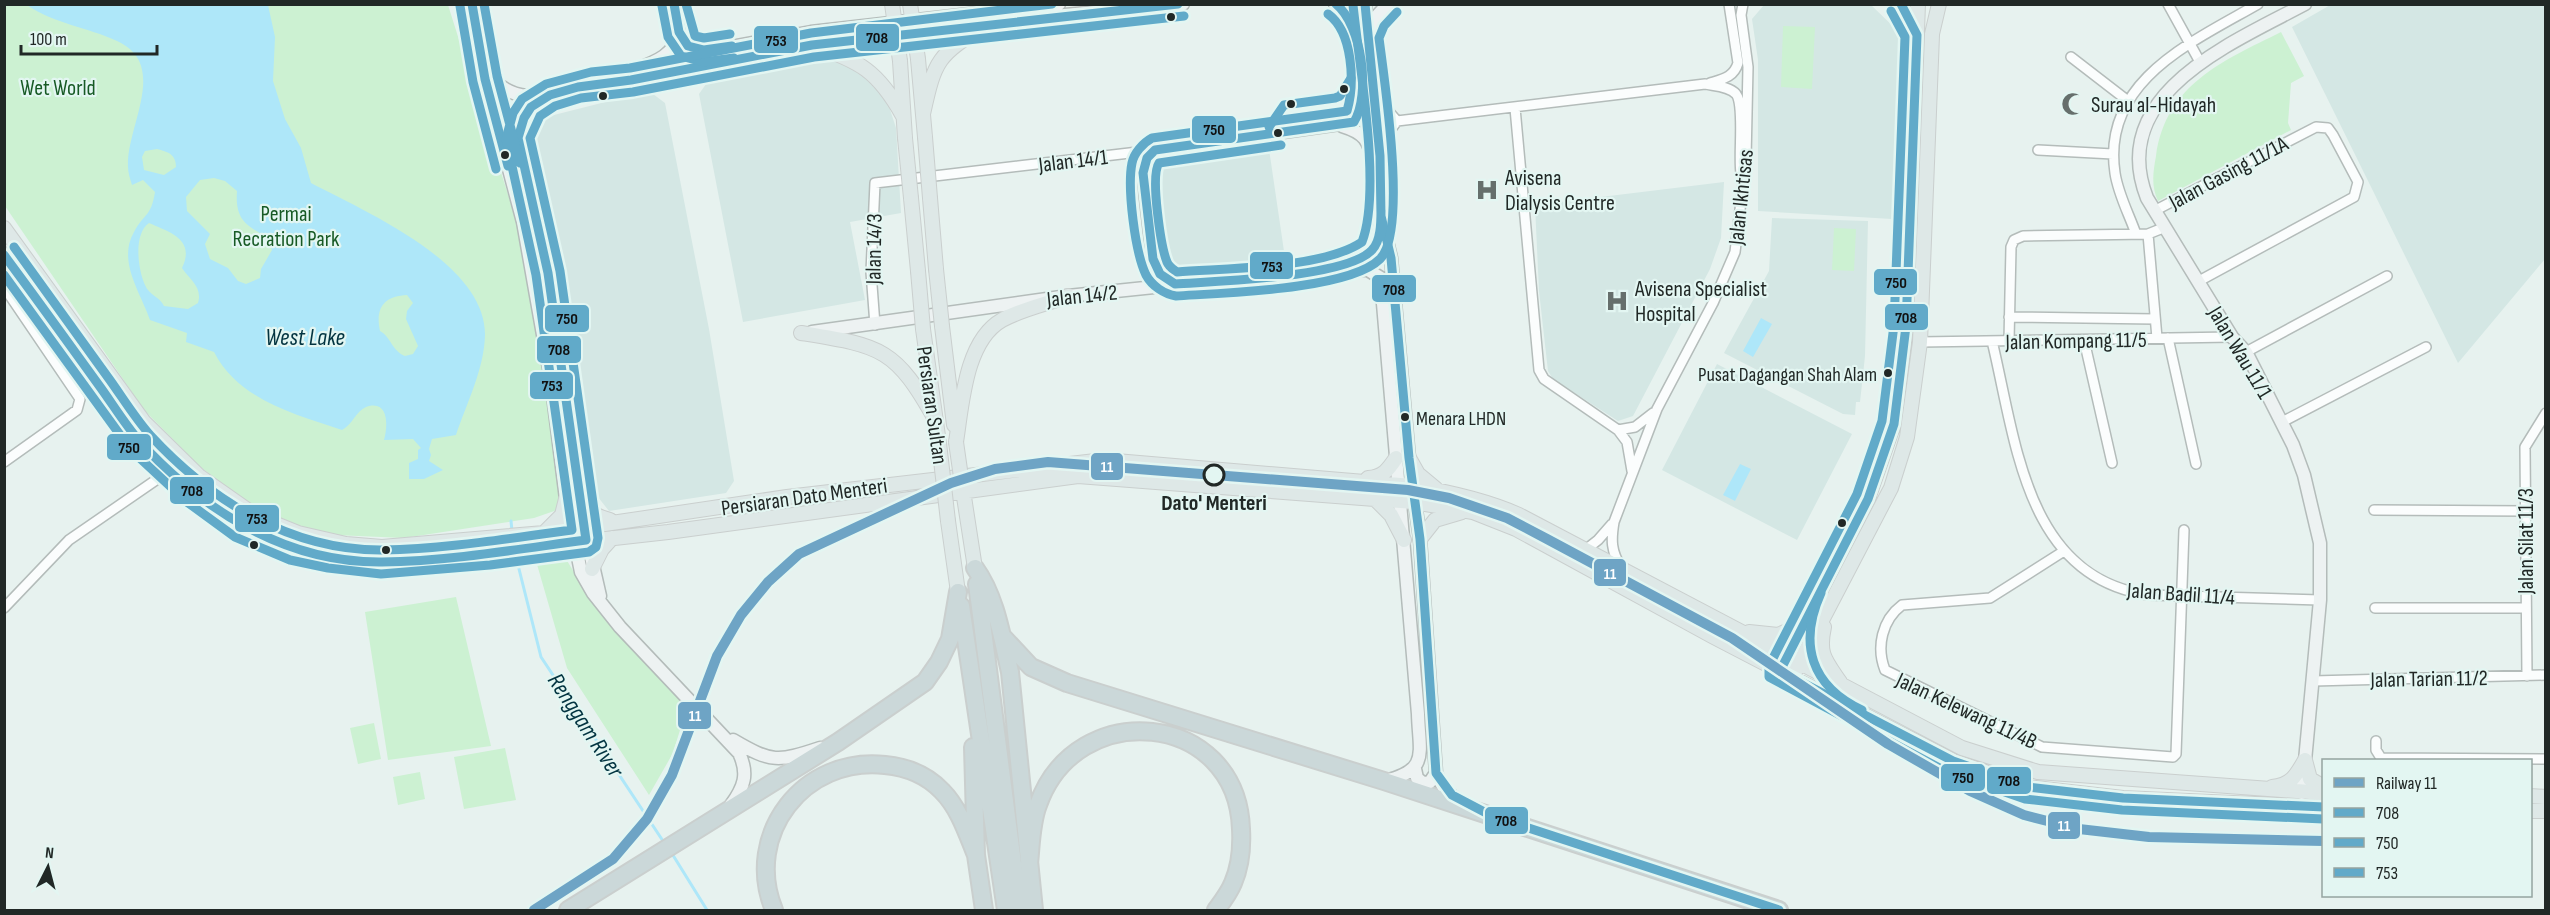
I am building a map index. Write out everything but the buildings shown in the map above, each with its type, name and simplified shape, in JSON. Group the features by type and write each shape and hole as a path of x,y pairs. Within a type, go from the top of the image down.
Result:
{"highway":[{"path":"975,568 984,581 1002,636 1014,700 1035,910"},
{"name":"Persiaran Sultan","path":"975,568 1019,910"},
{"path":"568,910 838,742 925,682 939,662 950,639 958,592"},
{"name":"Persiaran Sultan","path":"958,592 1006,910"},
{"path":"1002,636 1031,667 1048,676 1384,781 1779,910"},
{"path":"974,689 972,727 976,855 984,910"},
{"path":"1029,864 1038,805 1058,769 1067,759 1088,744 1119,732 1139,729 1168,733 1196,747 1217,764 1236,795 1241,821 1242,847 1234,883 1216,910"},
{"path":"774,910 767,881 767,853 782,813 791,800 817,778 848,766 867,763 896,766 920,773 942,790 957,812 976,855"}],"main road":[{"path":"674,4 678,34 684,44 693,50 704,52 811,32 1059,4"},
{"name":"Persiaran Sultan","path":"892,4 900,61 923,329 958,592"},
{"name":"Persiaran Sultan","path":"910,4 918,59 942,326 956,442 975,568"},
{"path":"483,62 490,76 507,91 520,97 545,96 613,80 631,80 812,45 1076,14 1183,4"},
{"path":"1335,4 1346,12 1355,28"},
{"path":"1341,126 1354,122 1362,110 1352,4"},
{"path":"1365,4 1380,156 1381,216 1391,258 1402,458 1405,486 1414,502 1420,539 1436,773 1442,787 1450,796 1492,816"},
{"path":"1367,36 1374,19 1388,4"},
{"path":"1901,4 1912,21 1917,35"},
{"path":"1793,659 1803,624 1868,499 1894,424 1906,326 1918,4"},
{"path":"1786,674 1793,659 1829,604 1891,488 1907,437 1920,342 1932,35 1931,4"},
{"path":"1932,35 1939,4"},
{"name":"Jalan Wau 11/1","path":"2302,793 2320,600 2320,543 2304,475 2282,422 2246,352 2232,337 2154,211 2143,187 2140,171 2140,142 2144,127 2166,91 2200,62 2290,8 2305,4"},
{"path":"472,6 485,79 523,222 573,498 580,572 593,593 601,600 620,627 739,753 745,766 743,786 727,811"},
{"path":"923,114 930,81 941,56 985,26"},
{"path":"613,80 624,72 651,64 665,56 678,34"},
{"path":"812,45 858,62 872,72 889,90 903,116"},
{"path":"538,538 562,515 573,498 564,380 548,273 518,138 522,122 531,107 545,96"},
{"path":"1341,126 1358,131 1365,137 1379,176"},
{"name":"Jalan 14/1","path":"1155,150 1341,126"},
{"path":"1155,150 1147,158 1143,173 1153,259 1160,274 1175,284"},
{"path":"1328,269 1363,256 1373,249 1381,216"},
{"name":"Persiaran Dato Menteri","path":"4,228 144,422 199,476 256,516 298,533 346,544 382,547 488,546"},
{"name":"Persiaran Dato Menteri","path":"4,254 140,442 169,471 240,526 293,548 329,556 381,562 538,538 578,534 612,538 1078,476 1374,499"},
{"name":"Jalan 14/2","path":"801,333 875,320 1175,284 1328,269 1368,270 1381,278 1402,458"},
{"path":"956,442 966,375 982,341 1001,321 1068,296"},
{"path":"801,333 857,342 886,353 915,387 936,421"},
{"path":"551,380 564,380"},
{"path":"1342,480 1379,477 1402,458"},
{"path":"1402,458 1437,490"},
{"name":"Persiaran Dato Menteri","path":"578,534 616,521 1104,460 1437,490 1501,507 1962,748 2038,772 2322,793"},
{"path":"1405,486 1400,501 1418,714 1417,778 1423,783 1430,782 1436,773"},
{"path":"573,498 595,516 616,521"},
{"path":"1374,499 1414,502 1467,511 1516,529 1953,761 2028,788 2123,798 2319,807"},
{"path":"1374,499 1391,515 1404,540"},
{"path":"1420,539 1435,520 1467,511"},
{"path":"578,534 601,600"},
{"path":"592,569 602,549 612,538"},
{"path":"1829,604 1820,645 1823,658 1842,686"},
{"path":"1736,629 1778,635 1803,624"},
{"path":"722,734 767,758 785,760 838,742"},
{"path":"2306,760 2310,779 2322,786"},
{"path":"2246,789 2288,784 2306,760"},
{"path":"1384,781 1405,776 1416,769"},
{"path":"2286,806 2297,801 2302,793"},
{"path":"2302,793 2305,802 2319,807"}],"street":[{"path":"1380,156 1389,132 1397,121 1704,84 1728,78 1735,71 1737,52 1729,4"},
{"name":"Jalan Ikhtisas","path":"1626,573 1614,556 1611,541 1614,522 1657,409 1713,303 1735,252 1739,235 1742,178 1746,159 1748,67 1741,15 1743,4"},
{"path":"2168,4 2200,62"},
{"path":"2136,234 2121,195 2113,154 2117,130 2128,101 2140,82 2155,68 2189,44 2258,4"},
{"path":"2071,57 2128,101"},
{"path":"1371,75 1383,105 1397,121"},
{"path":"1704,84 1730,90 1740,102 1738,159 1742,178"},
{"path":"1515,108 1539,370 1544,380 1618,430 1627,442 1632,476"},
{"name":"Jalan Gasing 11/1A","path":"2154,211 2302,133 2320,126 2328,128 2358,182 2357,193 2354,197 2199,281"},
{"name":"Jalan 14/1","path":"875,183 1155,150"},
{"path":"2038,150 2113,154"},
{"name":"Jalan 14/3","path":"875,183 871,262 875,320"},
{"path":"2009,341 2011,247 2014,240 2023,236 2148,234 2163,228"},
{"path":"2148,234 2157,338"},
{"path":"2246,352 2387,276"},
{"path":"4,287 78,394 80,404 77,410 6,457"},
{"path":"2009,317 2155,319"},
{"name":"Jalan Kompang 11/5","path":"1920,342 2232,337"},
{"path":"2168,338 2196,464"},
{"path":"2084,340 2112,463"},
{"name":"Jalan Badil 11/4","path":"1992,341 2025,477 2040,519 2064,551 2088,575 2107,586 2149,596 2320,600"},
{"path":"2282,422 2426,347"},
{"name":"Jalan Ikhtisas","path":"1618,430 1635,427 1657,409"},
{"name":"Jalan Silat 11/3","path":"2527,676 2525,447 2546,413"},
{"path":"4,608 69,540 169,471"},
{"path":"2374,510 2525,511"},
{"path":"1584,551 1598,540 1614,522"},
{"path":"2183,596 2184,530"},
{"name":"Jalan Kelewang 11/4B","path":"2064,551 1990,598 1902,605 1894,611 1883,631 1881,652 1885,670 2042,747 2173,757 2176,754 2183,596"},
{"path":"2375,608 2525,608"},
{"name":"Jalan Tarian 11/2","path":"2313,681 2546,675"},
{"path":"2376,741 2376,750 2381,758 2546,759"}],"shaded area":[{"path":"2332,4 2545,5 2545,259 2458,363 2292,27"},
{"path":"1764,5 1871,5 1900,33 1892,219 1758,211 1758,60 1752,19"},
{"path":"790,56 819,56 847,64 869,78 887,100 896,128 901,213 850,222 865,300 743,322 699,94 716,70"},
{"path":"649,91 665,103 709,329 734,481 726,493 609,511 594,492 578,354 532,139 542,118"},
{"path":"1269,149 1285,258 1182,268 1167,261 1157,169 1161,165"},
{"name":"Avisena Specialist Hospital","path":"1724,182 1721,238 1710,269 1633,416 1618,421 1553,379 1548,371 1539,291 1535,205"},
{"path":"1772,218 1868,221 1865,356 1860,402 1856,402 1855,415 1843,414 1724,353 1769,271"},
{"path":"1717,364 1852,434 1797,540 1662,470"}],"green space":[{"name":"Permai Recration Park","path":"4,5 448,5 512,207 532,287 560,487 560,509 534,518 404,538 335,535 302,527 249,504 199,466 144,410 5,206"},
{"path":"1783,26 1815,27 1812,89 1781,87"},
{"path":"2281,32 2304,76 2291,83 2288,123 2291,130 2158,201 2154,184 2154,168 2162,131 2172,110 2200,78 2238,53"},
{"path":"1834,228 1856,229 1854,271 1832,270"},
{"path":"566,559 592,602 687,707 673,753 649,795 567,668 536,561"},
{"path":"456,597 491,746 388,760 365,612"},
{"path":"374,723 381,759 358,764 350,728"},
{"path":"505,748 516,800 464,809 454,757"},
{"path":"420,772 425,799 398,805 393,777"}],"water":[{"name":"West Lake","path":"27,5 268,5 275,37 273,81 285,119 301,148 311,183 361,208 418,242 466,285 480,309 485,335 484,348 474,386 456,435 432,439 429,449 431,455 429,461 443,470 424,479 409,479 409,463 418,459 418,450 421,448 413,439 384,440 386,421 383,410 379,407 366,407 342,430 305,418 253,394 225,368 214,352 186,342 187,333 150,320 132,277 128,254 129,243 149,210 155,192 143,180 132,185 128,169 129,151 142,98 141,65 133,52 117,41","holes":["157,149 168,153 175,159 176,167 164,175 144,170 142,157 145,151","214,178 225,181 237,191 238,208 243,220 267,237 272,250 261,269 260,278 246,284 238,281 228,268 210,259 205,244 210,234 187,211 186,197 200,180","149,223 172,234 183,243 186,250 182,268 199,292 198,303 188,309 164,306 147,288 140,271 138,252 144,228","407,295 413,303 407,311 406,319 418,346 413,354 405,356 397,351 380,331 379,323 380,310 383,305 399,296"]},
{"path":"1761,318 1772,324 1753,357 1743,351"},
{"path":"1740,464 1751,469 1735,501 1723,495"}],"waterway":[{"name":"Renggam River","path":"511,521 512,531"},
{"name":"Renggam River","path":"515,553 541,657 665,844"},
{"name":"Renggam River","path":"671,852 707,910"}],"rail line":[{"name":"11","path":"534,910 613,859 647,819 672,775 717,656 741,615 768,582 799,554 951,483 995,469 1048,462 1408,490 1449,498 1507,518 1732,638 1888,744 1970,791 2024,815 2079,829 2149,837 2322,841"}],"transit line":[{"name":"708","path":"472,4 485,79 508,166"},
{"name":"753","path":"484,4 497,76 520,163"},
{"name":"708","path":"674,4 679,32 688,46 704,50 732,46"},
{"name":"753","path":"686,4 695,36 704,38 730,34"},
{"name":"753","path":"14,247 150,435 199,481 254,517 316,542 349,548 383,550 454,545 572,530 536,275 506,139 513,113 522,99 546,84 591,72 630,68 811,33 1052,4"},
{"name":"708","path":"4,255 141,443 192,490 220,511 249,528 280,543 313,553 347,560 382,562 459,557 586,540 548,273 518,138 524,118 531,107 550,95 578,87 631,80 812,45 1178,4"},
{"name":"708","path":"1155,150 1354,122 1362,95 1361,60 1352,27 1336,4"},
{"name":"708","path":"1365,4 1380,156 1381,216 1391,258 1409,458 1420,539 1436,773 1452,795 1492,816 1779,910"},
{"name":"708","path":"1901,4 1917,35 1906,326 1894,424 1868,499 1780,671 1953,761 2028,787 2123,798 2322,807"},
{"name":"753","path":"1281,145 1159,163 1156,182 1157,212 1165,254 1171,268 1177,272 1273,266 1323,258 1345,251 1362,242 1368,219 1370,160 1353,5"},
{"name":"750","path":"460,6 473,82 496,169"},
{"name":"750","path":"662,6 668,37 681,56 703,62 734,58"},
{"name":"750","path":"1891,11 1905,37 1894,325 1882,421 1857,494 1769,666 1769,677 1947,772 2025,799 2122,810 2322,819"},
{"name":"750","path":"1328,14 1343,33 1350,59 1351,87 1347,111 1152,138 1142,145 1135,156 1132,163 1131,188 1138,251 1146,275 1155,286 1163,291 1176,296 1314,284 1364,269 1380,259 1388,243 1393,187 1389,118 1379,38 1384,26 1397,12"},
{"name":"750","path":"4,275 131,450 187,502 235,537 290,560 328,568 381,574 490,565 589,552 596,547 598,538 560,271 530,138 540,116 555,106 581,98 633,92 814,57 1184,16"},
{"name":"753","path":"1269,127 1284,105 1340,96 1351,78"},
{"name":"708","path":"1155,150 1147,158 1143,173 1153,259 1160,274 1175,284"},
{"name":"708","path":"1175,284 1279,276 1336,267 1358,259 1372,250 1380,231 1381,210"},
{"name":"750","path":"1821,593 1811,629 1810,646 1814,662 1831,689 1862,710"}],"place":[{"name":"Surau al-Hidayah","path":"2073,104"},
{"name":"Avisena Dialysis Centre","path":"1487,190"},
{"name":"Avisena Specialist Hospital","path":"1617,301"},
{"name":"Pusat Dagangan Shah Alam","path":"1888,373"},
{"name":"Menara LHDN","path":"1405,417"},
{"name":"Dato' Menteri","path":"1214,475"}],"park label":[{"name":"Wet World","path":"58,87"}]}
